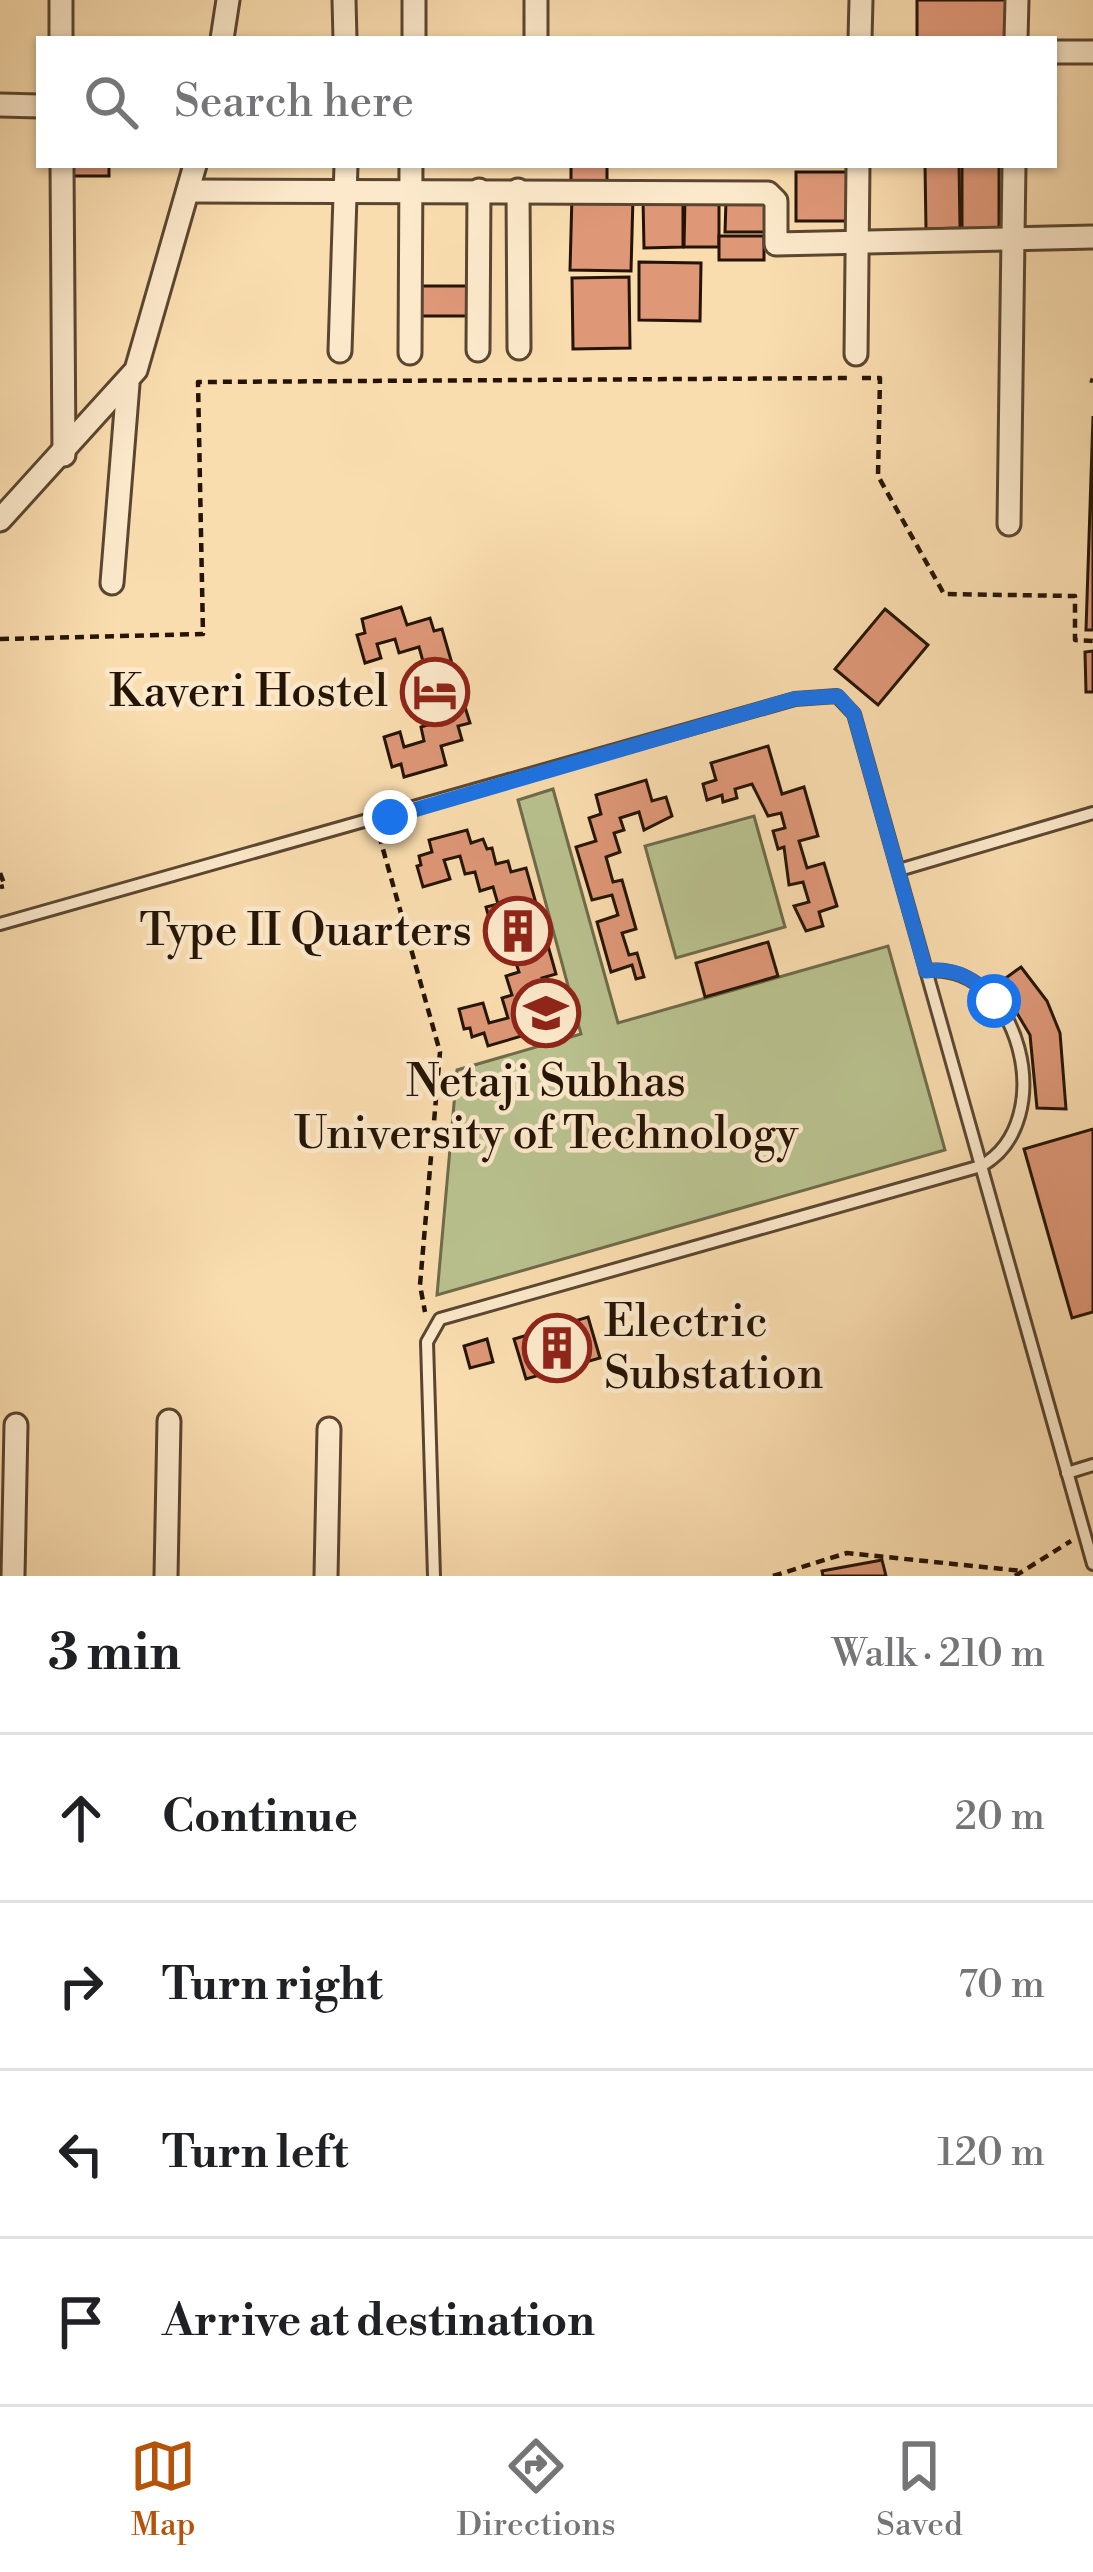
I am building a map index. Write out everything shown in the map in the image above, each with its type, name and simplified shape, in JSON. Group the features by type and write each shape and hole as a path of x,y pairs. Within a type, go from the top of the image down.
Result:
{"street":[{"path":"61,0 61,36"},
{"path":"222,36 228,0"},
{"path":"344,0 345,36"},
{"path":"414,0 414,36"},
{"path":"536,0 536,36"},
{"path":"860,36 861,0"},
{"path":"1016,36 1017,0"},
{"path":"1057,52 1093,52"},
{"path":"0,105 36,106"},
{"path":"62,168 64,455"},
{"path":"0,520 128,383 142,356 194,168"},
{"path":"340,351 346,168"},
{"path":"410,352 412,168"},
{"path":"856,355 859,168"},
{"path":"1009,524 1014,168"},
{"path":"478,350 479,190"},
{"path":"518,190 519,348"},
{"path":"188,191 769,193 776,201 776,244 1093,238"},
{"path":"112,583 128,383"},
{"path":"166,1576 169,1420"},
{"path":"13,1576 16,1425"},
{"path":"326,1576 329,1430"}],"lane":[{"path":"0,924 794,699 830,694 854,714 1093,1564"},
{"path":"898,871 1093,813"},
{"path":"434,1576 427,1357 430,1329 452,1312 982,1166 1000,1156 1017,1134 1024,1100 1020,1057 1005,1018 983,987 955,971 926,971"},
{"path":"1067,1473 1093,1466"}],"path":[{"path":"0,639 203,634 198,382 880,378 878,476 944,594 1075,596 1075,640 1093,640"},
{"path":"375,821 440,1052 420,1286 430,1329"},
{"path":"0,873 5,886 0,887"},
{"path":"1015,1576 1084,1534"},
{"path":"772,1576 848,1552 1022,1571"}],"green space":[{"path":"553,789 618,1023 888,946 945,1150 437,1295 457,1070 581,1034 518,800"},
{"path":"754,816 785,927 676,958 645,846"}],"building":[{"path":"917,0 1010,0 1010,36 917,36"},
{"path":"69,168 109,168 109,176 69,176"},
{"path":"571,168 607,168 607,181 571,181"},
{"path":"925,168 959,168 960,228 926,229"},
{"path":"962,168 999,168 999,229 962,229"},
{"path":"796,172 851,172 851,221 796,221"},
{"path":"572,195 633,197 631,271 570,270"},
{"path":"685,198 719,199 719,247 684,247"},
{"path":"643,199 683,199 683,247 644,248"},
{"path":"726,201 767,202 766,232 725,232"},
{"path":"719,236 764,236 764,260 719,260"},
{"path":"639,262 701,263 700,321 639,320"},
{"path":"629,277 630,348 573,349 572,278"},
{"path":"418,286 469,286 469,316 418,316"},
{"path":"1093,416 1093,630 1086,630"},
{"name":"Kaveri Hostel","path":"401,607 407,625 430,618 434,631 442,629 453,667 444,669 451,693 460,691 470,723 458,726 462,740 441,746 446,765 404,777 401,764 392,767 384,737 400,732 404,747 424,741 421,727 440,721 435,704 424,707 413,669 424,665 419,647 399,653 395,639 377,644 381,658 365,663 357,635 365,633 362,619"},
{"path":"885,609 928,645 878,705 835,669"},
{"path":"1093,651 1093,692 1086,692 1085,652"},
{"path":"768,746 782,794 804,787 818,836 799,841 807,868 824,863 837,906 819,912 823,926 806,931 794,906 809,902 803,882 789,885 784,847 778,849 773,831 785,828 781,813 768,816 752,784 735,789 737,798 723,802 722,795 707,800 703,784 716,780 711,763"},
{"path":"646,780 652,801 666,797 672,816 644,830 639,812 620,818 624,830 614,833 620,852 606,857 613,882 622,880 636,929 622,933 629,955 637,953 644,977 636,979 632,965 611,972 597,922 618,915 612,895 592,900 576,847 596,841 589,818 601,814 596,795"},
{"name":"Type II Quarters","path":"467,830 471,843 483,839 487,849 492,848 496,864 508,861 511,872 526,868 556,974 542,978 546,990 534,994 538,1007 531,1009 534,1019 521,1023 525,1035 488,1046 484,1033 472,1037 470,1028 464,1029 459,1009 483,1003 489,1023 508,1018 502,998 512,995 506,976 519,972 513,954 500,958 486,907 498,904 493,887 480,891 475,872 465,874 460,856 444,860 450,879 423,887 417,866 421,865 419,856 432,852 429,840"},
{"path":"768,942 778,976 705,997 696,963"},
{"path":"1021,967 1047,1001 1060,1033 1066,1109 1037,1108 1030,1035 999,983"},
{"path":"1093,1129 1093,1312 1072,1318 1024,1149"},
{"name":"Electric Substation","path":"588,1317 600,1358 526,1379 514,1339"},
{"path":"487,1339 493,1362 470,1368 464,1346"},
{"path":"882,1560 886,1576 823,1576 822,1571"}],"place":[{"name":"Kaveri Hostel","path":"435,692"},
{"name":"Type II Quarters","path":"518,931"},
{"name":"Netaji Subhas University of Technology","path":"546,1013"},
{"name":"Electric Substation","path":"557,1348"}],"route":[{"path":"390,817 794,699 838,696 854,714 926,971 955,971 983,987 994,1001"}]}
